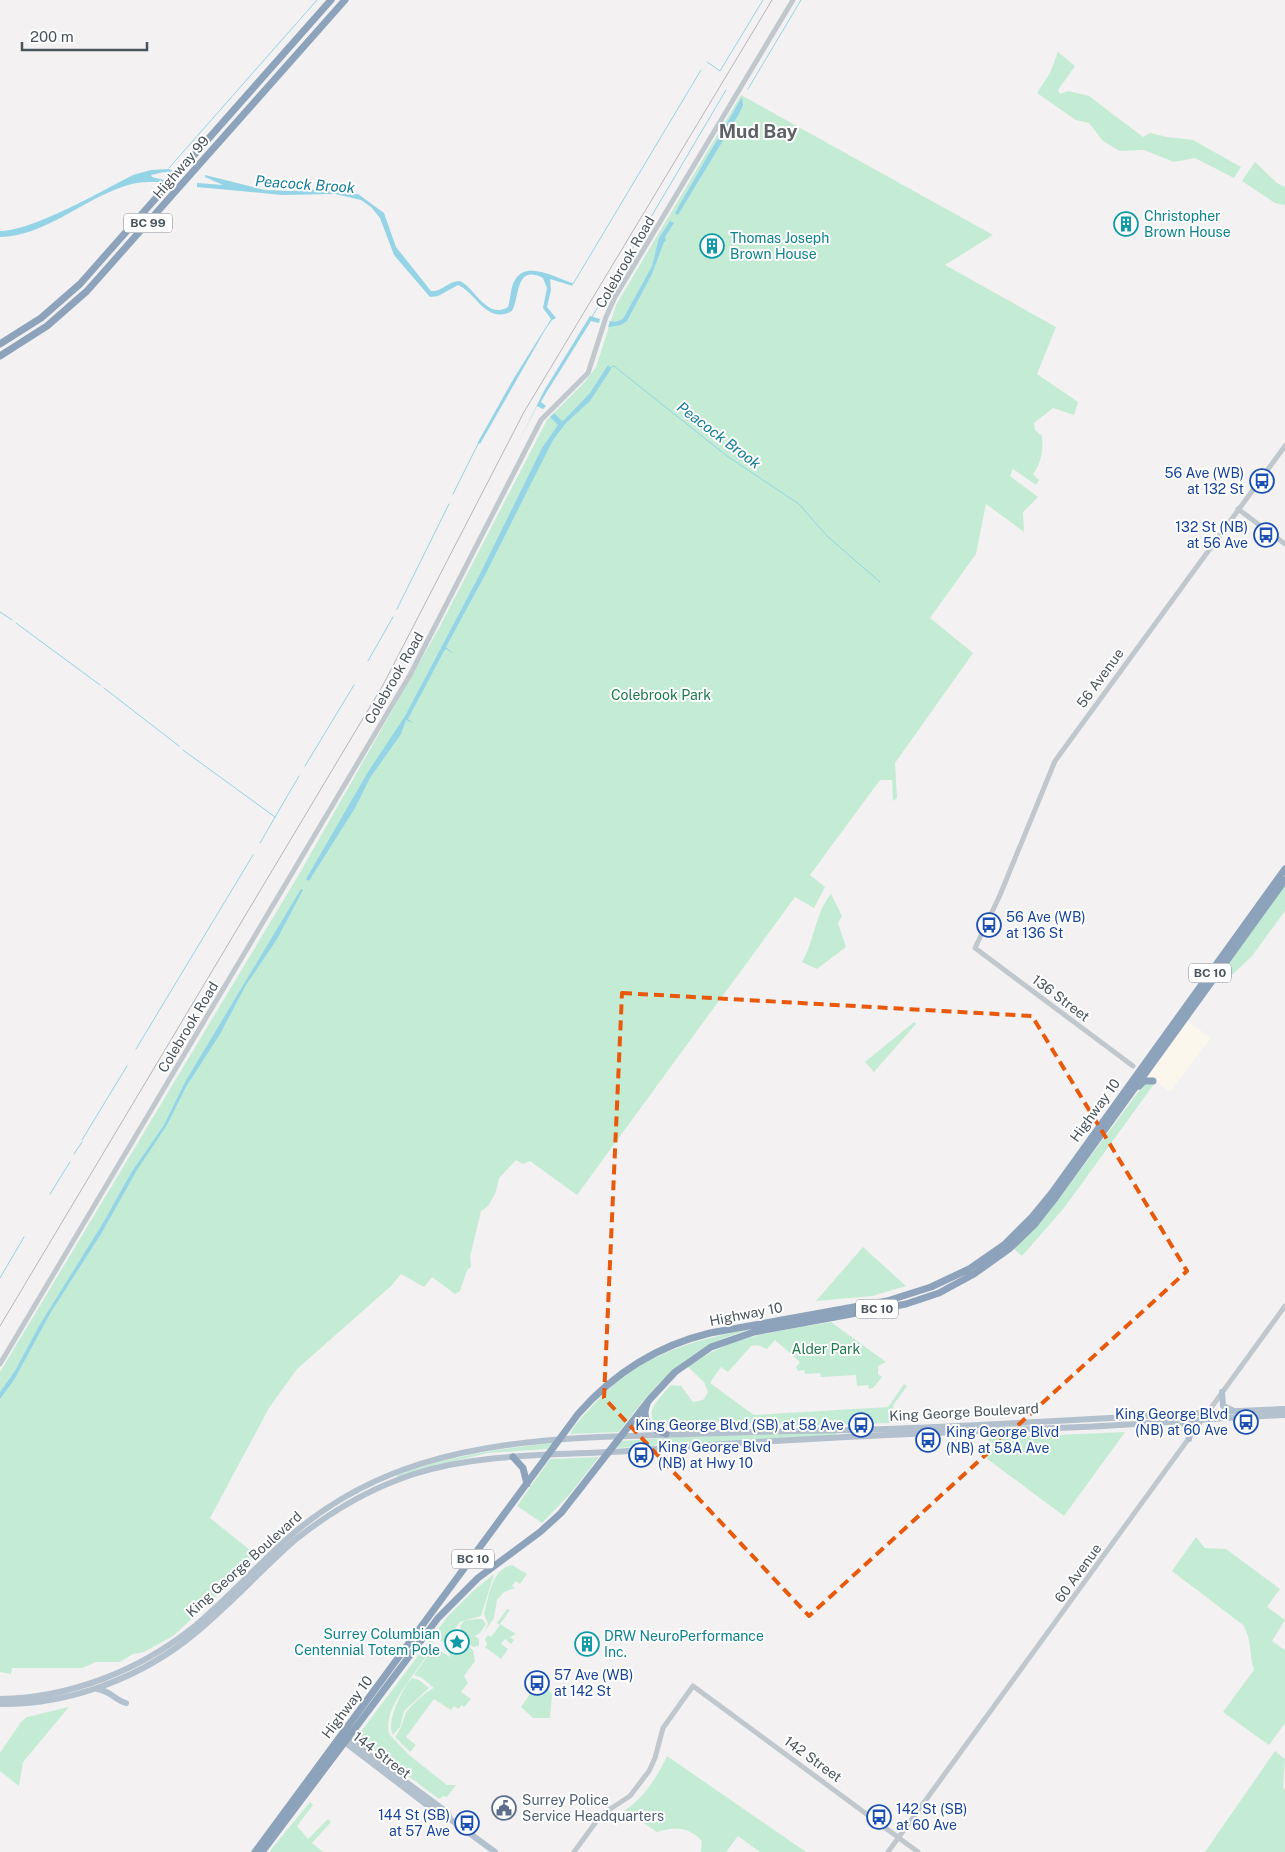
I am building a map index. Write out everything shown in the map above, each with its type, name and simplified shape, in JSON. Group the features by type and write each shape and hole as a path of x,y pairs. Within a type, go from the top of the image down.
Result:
{"highway":[{"name":"Highway 99","path":"0,344 41,318 80,284 332,0"},
{"name":"Highway 99","path":"0,356 47,326 88,291 345,0"},
{"name":"Highway 10","path":"255,1852 559,1439 578,1414 613,1378 650,1355 677,1342 710,1333 895,1298 932,1287 970,1269 1004,1244 1032,1218 1285,869"},
{"name":"Highway 10","path":"262,1852 438,1618 478,1578 540,1532 561,1513 650,1399 683,1365 711,1347 754,1332 906,1304 939,1293 974,1274 1009,1249 1034,1224 1285,880"},
{"path":"1134,1077 1133,1066 1139,1064 1171,1022 1177,1018"},
{"path":"1103,1131 1114,1121 1142,1083 1146,1080 1153,1082 1149,1074 1149,1067"},
{"path":"650,1399 645,1415 647,1422 650,1427 666,1434"},
{"path":"513,1457 523,1468 527,1484"}],"main road":[{"path":"1222,1392 1222,1406 1236,1411"},
{"name":"King George Boulevard","path":"0,1699 38,1696 76,1688 144,1661 195,1625 309,1521 347,1496 380,1479 416,1465 471,1451 559,1439 894,1428 1285,1409"},
{"name":"King George Boulevard","path":"0,1704 39,1702 94,1689 147,1666 183,1643 217,1614 295,1540 343,1507 369,1492 416,1473 467,1462 513,1457 712,1444 1285,1415"},
{"path":"1177,1420 1188,1427 1189,1439"},
{"path":"94,1689 107,1690 117,1700 126,1703 114,1690 120,1679"},
{"name":"144 Street","path":"340,1737 412,1784 448,1813 450,1819 495,1852"}],"street":[{"name":"Colebrook Road","path":"0,1364 410,674 541,420 588,373 606,316 615,297 793,0"},
{"name":"56 Avenue","path":"976,948 1055,761 1285,446"},
{"path":"1238,510 1285,544"},
{"name":"136 Street","path":"976,948 1133,1066"},
{"name":"60 Avenue","path":"888,1852 1285,1306"},
{"name":"142 Street","path":"574,1852 601,1815 631,1794 649,1771 655,1758 663,1728 693,1686 918,1852"}],"highlighted area":[{"path":"622,993 1032,1016 1187,1271 809,1616 604,1398"}],"shaded area":[{"path":"1185,1019 1211,1038 1170,1092 1145,1074"}],"green space":[{"path":"1058,52 1075,66 1058,90 1060,94 1068,91 1089,96 1143,137 1150,133 1193,140 1241,167 1234,178 1195,158 1174,162 1144,150 1120,151 1103,141 1089,123 1076,120 1037,93 1050,73"},
{"name":"Colebrook Park","path":"741,95 993,235 945,265 1056,327 1037,374 1078,402 1074,415 1053,408 1034,423 1035,430 1042,436 1040,461 1033,474 1039,480 1036,485 1013,469 1010,476 1038,497 1023,512 1024,532 986,504 976,554 930,618 973,653 895,763 897,798 893,801 892,780 880,780 810,875 825,887 814,908 795,897 577,1195 530,1161 523,1164 516,1160 499,1178 496,1192 488,1206 481,1211 470,1257 471,1267 467,1270 460,1291 455,1294 432,1277 424,1287 401,1274 391,1286 297,1369 269,1408 210,1518 250,1550 256,1551 258,1555 173,1636 144,1652 133,1654 120,1662 96,1662 82,1668 12,1668 11,1674 0,1672 0,1372 298,876 438,630 547,420 585,382 596,367 616,305"},
{"path":"1255,162 1277,183 1285,187 1285,205 1275,203 1242,181"},
{"path":"1285,885 1285,911 1252,956 1232,975 1223,969"},
{"path":"831,894 842,916 838,923 846,947 817,969 802,962 810,945 818,918"},
{"path":"914,1022 916,1024 874,1072 865,1062"},
{"path":"1147,1083 1154,1084 1064,1208 1022,1256 1014,1249 1049,1212 1142,1087"},
{"path":"863,1247 906,1286 872,1296 816,1301"},
{"name":"Alder Park","path":"831,1322 886,1362 878,1366 878,1374 882,1377 873,1388 869,1389 868,1385 857,1386 856,1375 821,1377 820,1373 805,1374 804,1370 798,1371 796,1367 800,1362 775,1340 767,1349 757,1345 751,1346 728,1372 721,1367 710,1383 754,1415 888,1407 904,1384 907,1386 894,1404 890,1423 800,1426 718,1422 663,1425 652,1418 654,1406 671,1385 681,1386 693,1402 703,1400 708,1392 704,1382 688,1367 704,1356 738,1341 756,1336"},
{"path":"765,1326 718,1341 699,1351 681,1364 650,1394 619,1432 570,1434 582,1417 615,1384 654,1358 695,1342"},
{"path":"837,1431 836,1435 616,1448 622,1441 709,1435"},
{"path":"1125,1432 1064,1516 986,1458 995,1445 986,1438"},
{"path":"553,1443 547,1449 488,1453 429,1467 397,1477 397,1475 416,1468 455,1458"},
{"path":"599,1457 569,1495 542,1523 517,1506 550,1459"},
{"path":"1196,1537 1205,1548 1226,1549 1280,1589 1267,1607 1285,1620 1272,1641 1285,1650 1285,1723 1269,1745 1223,1712 1254,1670 1246,1630 1243,1625 1172,1571"},
{"path":"512,1565 527,1574 520,1584 516,1581 512,1586 515,1588 504,1592 497,1600 494,1618 484,1632 488,1624 484,1614 492,1585 499,1572"},
{"path":"494,1574 481,1616 460,1622 445,1642 434,1640 425,1658 406,1684 390,1716 388,1726 390,1735 409,1755 447,1785 456,1785 447,1797 443,1796 439,1799 361,1741 359,1734 448,1616 473,1591"},
{"path":"507,1609 510,1610 500,1624 516,1634 510,1637 514,1640 511,1644 505,1639 501,1644 508,1649 501,1659 485,1647 487,1644 485,1639 488,1635 491,1637 500,1625 497,1623"},
{"path":"482,1619 486,1624 480,1633 475,1636 479,1639 479,1646 473,1647 465,1641 473,1650 475,1661 464,1676 468,1683 461,1692 471,1699 464,1707 462,1705 458,1709 454,1706 451,1710 434,1699 406,1737 416,1745 410,1752 395,1737 410,1708 434,1688 422,1678 414,1675 434,1647 450,1657 448,1642 461,1629 460,1626 464,1621"},
{"path":"412,1678 419,1680 429,1688 404,1711 400,1727 393,1735 391,1722 396,1705"},
{"path":"539,1681 543,1682 552,1694 550,1718 533,1718 521,1707"},
{"path":"69,1707 23,1762 19,1786 0,1771 0,1753 21,1722 27,1717"},
{"path":"1275,1751 1285,1759 1283,1787 1285,1790 1285,1852 1205,1852"},
{"path":"667,1756 806,1852 760,1852 738,1836 726,1852 701,1852 702,1841 687,1830 670,1829 657,1832 625,1810 638,1800 649,1786"},
{"path":"310,1802 313,1805 297,1826 308,1839 328,1819 331,1822 312,1843 323,1852 269,1852"}],"water":[{"path":"742,97 743,105 739,114 678,215 675,213"},
{"path":"169,169 173,171 172,173 164,172 151,175 152,177 164,180 163,182 130,184 94,199 49,224 17,235 0,237 0,231 30,225 48,218 133,175 151,170"},
{"path":"205,175 265,190 322,189 358,194 384,213 396,247 431,291 460,281 482,302 494,309 501,310 508,307 515,280 526,271 542,272 572,283 573,286 550,279 551,290 547,307 556,318 552,320 545,330 480,444 478,442 514,378 551,319 543,308 547,288 543,278 527,275 520,284 512,311 503,314 495,314 488,311 471,294 458,285 438,296 430,297 394,255 380,218 371,207 361,200 335,194 282,195 197,187 197,183 223,185 205,177"},
{"path":"670,221 674,223 665,237 666,241 652,274 627,321 621,325 608,327 610,321 616,322 623,319 652,266 659,238"},
{"path":"590,316 600,319 599,323 591,321 543,398 541,402 546,406 543,409 537,406 518,443 544,391"},
{"path":"608,365 611,369 590,401 566,423 553,440 484,577 446,647 454,654 446,649 444,651 408,719 413,723 406,720 401,734 370,778 355,808 309,881 306,879 368,772 405,716 480,574 542,448 558,425 550,417 554,413 562,421 565,419 590,393"},
{"path":"301,889 303,890 277,939 246,985 220,1034 186,1087 167,1125 137,1170 101,1234 51,1312 14,1380 0,1399 0,1392 15,1371 39,1326 103,1223 131,1173 164,1125 185,1082"}],"waterway":[{"path":"169,168 317,0"},
{"path":"707,62 720,71 763,0"},
{"path":"748,89 801,0"},
{"path":"571,283 573,284 701,70"},
{"path":"592,317 726,90"},
{"name":"Peacock Brook","path":"609,368 614,366 727,456 799,504 827,536 880,582"},
{"path":"453,494 479,442"},
{"path":"397,609 449,504"},
{"path":"0,612 12,620"},
{"path":"368,661 393,617"},
{"path":"16,623 100,685"},
{"path":"305,766 354,685"},
{"path":"104,688 179,746"},
{"path":"183,750 275,817"},
{"path":"260,843 299,776"},
{"path":"136,1049 253,855"},
{"path":"82,1140 127,1066"},
{"path":"74,1154 82,1142"},
{"path":"50,1194 70,1162"},
{"path":"0,1278 24,1237"}],"railway":[{"path":"0,1326 383,685 524,412 772,0"}],"place":[{"name":"Christopher Brown House","path":"1126,224"},
{"name":"Thomas Joseph Brown House","path":"712,246"},
{"name":"56 Ave (WB) at 132 St","path":"1262,481"},
{"name":"132 St (NB) at 56 Ave","path":"1266,535"},
{"name":"56 Ave (WB) at 136 St","path":"989,925"},
{"name":"King George Blvd (NB) at 60 Ave","path":"1246,1422"},
{"name":"King George Blvd (SB) at 58 Ave","path":"861,1425"},
{"name":"King George Blvd (NB) at 58A Ave","path":"928,1440"},
{"name":"King George Blvd (NB) at Hwy 10","path":"641,1455"},
{"name":"Surrey Columbian Centennial Totem Pole","path":"457,1642"},
{"name":"DRW NeuroPerformance Inc.","path":"587,1644"},
{"name":"57 Ave (WB) at 142 St","path":"537,1683"},
{"name":"Surrey Police Service Headquarters","path":"504,1808"},
{"name":"142 St (SB) at 60 Ave","path":"879,1817"},
{"name":"144 St (SB) at 57 Ave","path":"467,1823"}],"district":[{"name":"Mud Bay","path":"758,131"}]}
